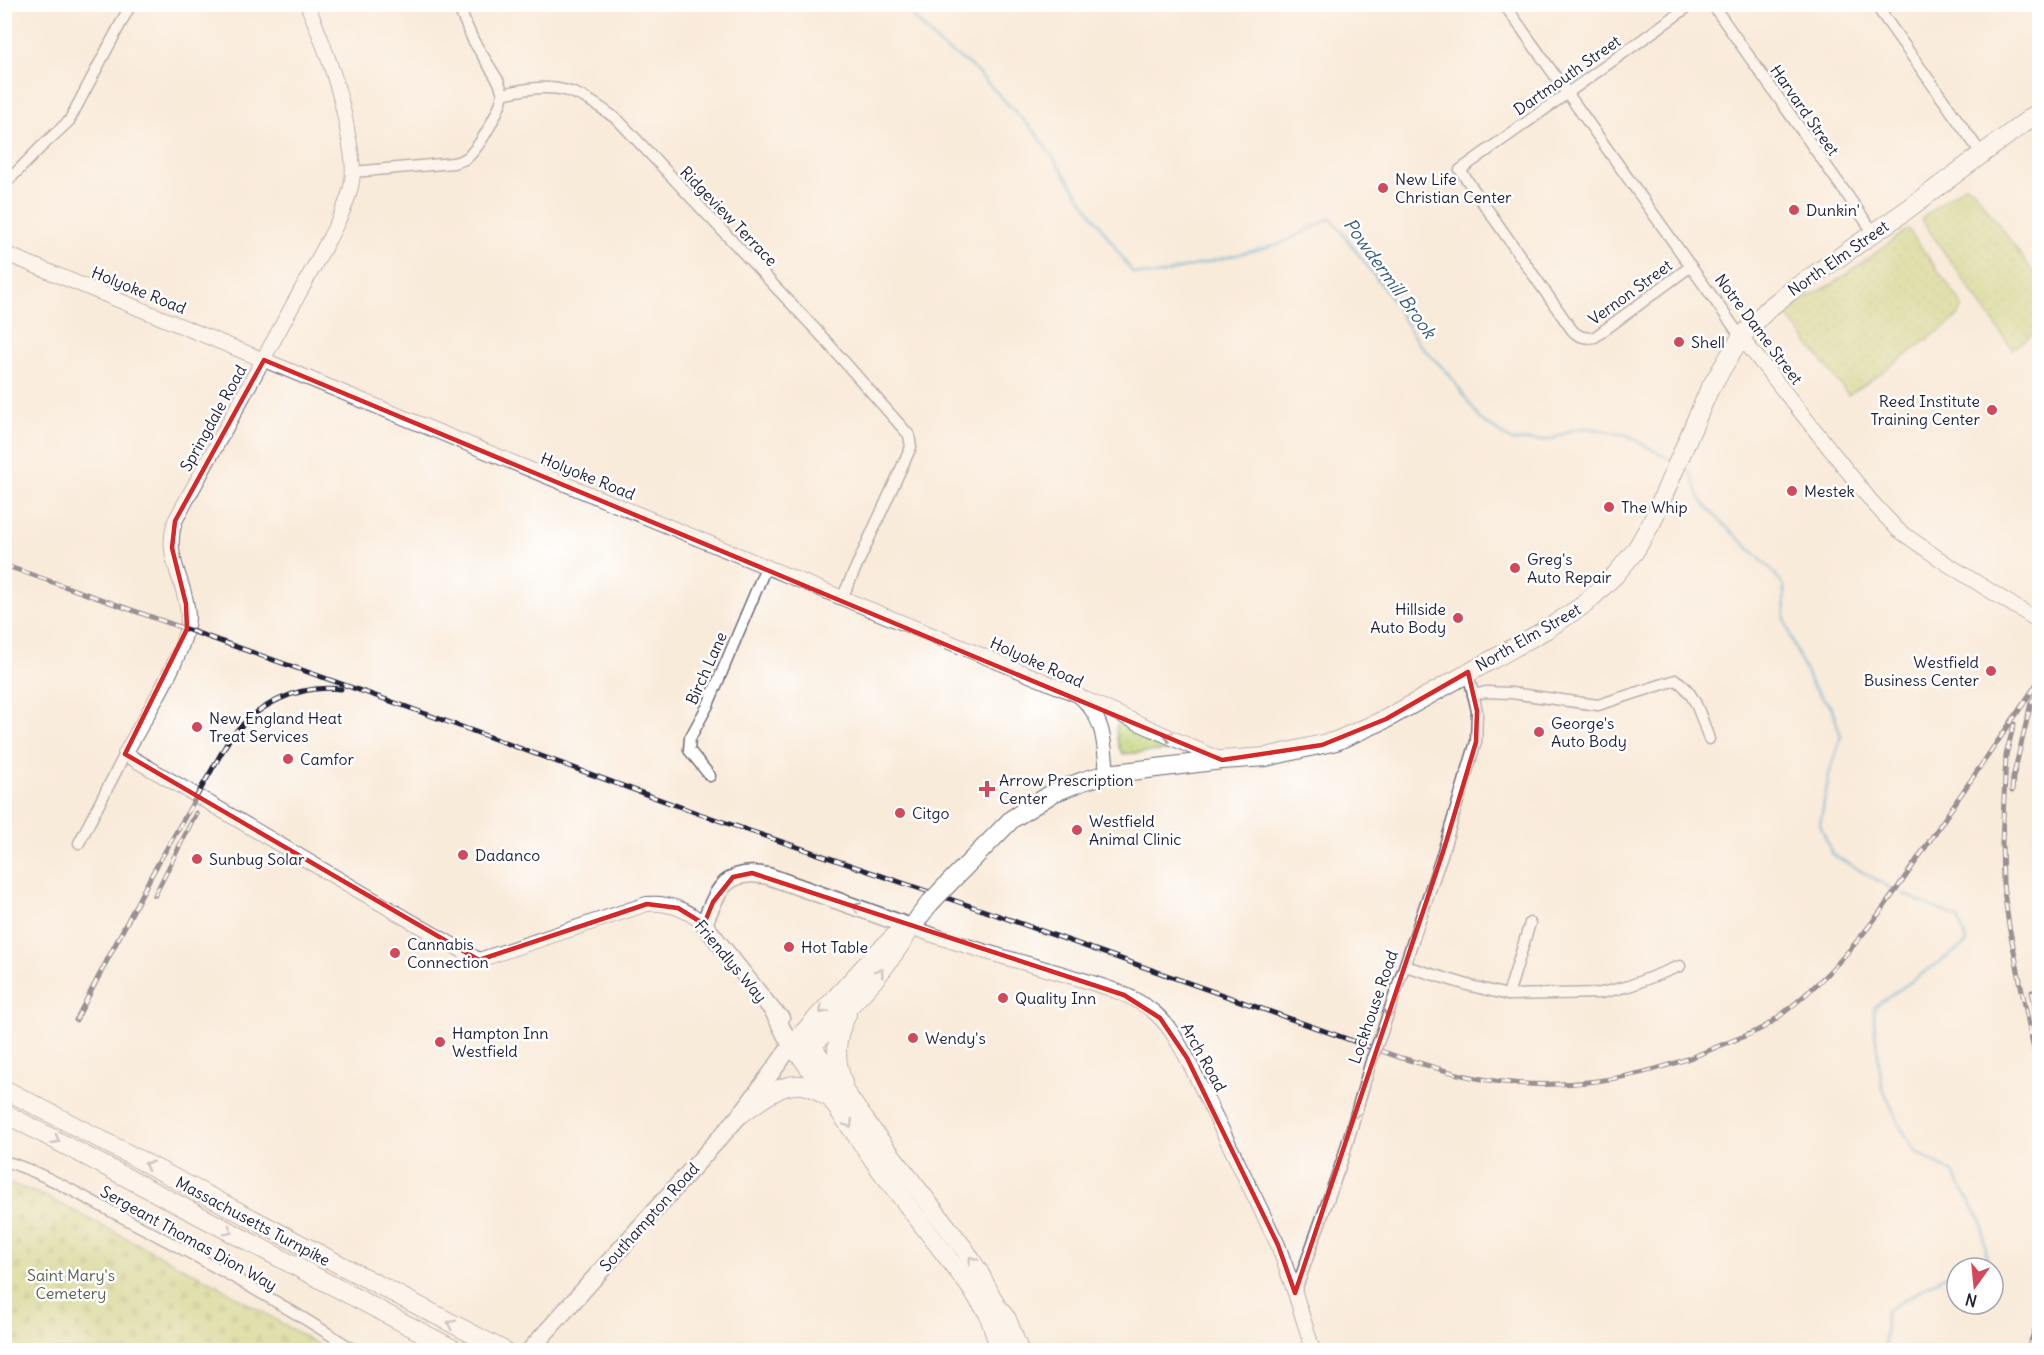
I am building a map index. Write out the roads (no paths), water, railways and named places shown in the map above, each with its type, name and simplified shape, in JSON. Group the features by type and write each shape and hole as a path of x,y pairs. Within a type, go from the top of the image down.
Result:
{"highway":[{"name":"North Elm Street","path":"949,883 1012,819 1053,793 1107,774 1266,757 1336,741 1386,718 1547,629 1585,604 1616,574 1635,550 1652,522 1709,390 1741,337 1769,308 2040,111"},
{"name":"Southampton Road","path":"802,1046 853,1002 877,976 911,927 949,883"},
{"name":"Southampton Road","path":"802,1046 881,949 897,934 911,927"},
{"path":"853,1002 840,1030 836,1055 841,1077 854,1106"},
{"path":"802,1046 835,1104 882,1172 992,1310 1007,1319 1019,1350"},
{"path":"802,1046 854,1106 980,1272 1007,1350"},
{"path":"741,1114 773,1091 799,1085 814,1087 835,1104"},
{"name":"Massachusetts Turnpike","path":"4,1089 503,1350"},
{"name":"Massachusetts Turnpike","path":"4,1113 455,1350"},
{"path":"308,1273 383,1321 437,1350"},
{"path":"992,1310 994,1350"},
{"path":"992,1310 1000,1350"}],"main road":[{"path":"704,924 722,888 733,877 752,873 781,880 911,927"},
{"name":"Friendlys Way","path":"704,924 802,1046"},
{"name":"Southampton Road","path":"530,1350 741,1114 765,1082 802,1046"}],"street":[{"path":"4,184 69,121 131,4"},
{"name":"Springdale Road","path":"79,843 168,674 187,629 186,604 175,568 172,548 175,521 264,360 348,198 353,161 343,104 308,4"},
{"path":"352,172 453,163 470,155 479,142 503,94 499,82 473,40 457,4"},
{"name":"Dartmouth Street","path":"1584,338 1572,330 1460,170 1692,4"},
{"name":"Harvard Street","path":"1712,4 1874,233"},
{"path":"1875,4 1981,153"},
{"path":"2037,4 2040,8"},
{"name":"Notre Dame Street","path":"1509,6 1741,337 1872,502 1892,524 1934,556 2040,622"},
{"name":"Ridgeview Terrace","path":"503,94 533,87 565,89 589,100 619,121 818,332 909,435 911,447 842,598"},
{"name":"Holyoke Road","path":"4,253 1078,695 1090,705 1101,726 1107,774"},
{"name":"Vernon Street","path":"1584,338 1598,334 1691,266"},
{"name":"Birch Lane","path":"710,776 689,750 690,738 708,705 766,567"},
{"name":"Lockhouse Road","path":"1296,1293 1343,1158 1372,1058 1444,849 1473,754 1478,728 1468,672"},
{"path":"1473,695 1486,692 1511,693 1598,705 1676,680 1684,685 1698,710 1709,739"},
{"path":"1078,695 1222,760"},
{"name":"Friendlys Way","path":"125,754 244,822 382,906 479,960 647,904 664,904 688,913 704,924"},
{"path":"1508,995 1530,922"},
{"name":"Arch Road","path":"911,927 1109,989 1135,1000 1155,1013 1176,1039 1206,1094 1278,1245 1296,1293"},
{"path":"1405,966 1508,995 1601,993 1629,986 1680,966"},
{"name":"Sergeant Thomas Dion Way","path":"4,1161 65,1187 177,1245 354,1350"},
{"path":"1296,1293 1312,1350"}],"waterway":[{"name":"Powdermill Brook","path":"901,4 942,47 969,64 1036,133 1133,273 1156,275 1280,244 1331,218 1387,292 1418,343 1449,374 1480,419 1512,441 1550,440 1574,429 1588,428 1627,435 1671,460"},
{"name":"Powdermill Brook","path":"1684,468 1690,472 1700,499 1772,570 1784,587 1785,620 1797,653 1813,687 1832,708 1841,736 1829,775 1820,824 1832,854 1890,888"},
{"name":"Powdermill Brook","path":"1903,894 1958,918 1967,943 1874,1007 1882,1086 1900,1126 1915,1151 1953,1173 1982,1222 1987,1256"},
{"name":"Powdermill Brook","path":"1885,1350 1886,1311 1945,1276"}],"railway":[{"path":"4,565 407,707 697,813 991,913 1401,1058 1462,1075 1527,1084 1593,1081 1657,1069 1758,1031 1797,1002 1846,954 1887,903 2040,679"},
{"path":"76,1020 151,876 230,738 253,716 279,699 309,690 341,689"},
{"path":"2012,791 2031,703 2036,695"},
{"path":"2014,724 2006,755 2002,842 2003,884 2009,926 2040,1080"},
{"path":"155,895 196,813"},
{"path":"2032,992 2040,1024"},
{"path":"2028,1350 2040,1314"}],"place":[{"name":"New Life Christian Center","path":"1383,188"},
{"name":"Dunkin'","path":"1794,210"},
{"name":"Shell","path":"1679,342"},
{"name":"Reed Institute Training Center","path":"1992,410"},
{"name":"Mestek","path":"1792,491"},
{"name":"The Whip","path":"1609,507"},
{"name":"Greg's Auto Repair","path":"1515,568"},
{"name":"Hillside Auto Body","path":"1458,618"},
{"name":"Westfield Business Center","path":"1991,671"},
{"name":"New England Heat Treat Services","path":"197,727"},
{"name":"George's Auto Body","path":"1539,732"},
{"name":"Camfor","path":"288,759"},
{"name":"Arrow Prescription Center","path":"987,789"},
{"name":"Citgo","path":"900,813"},
{"name":"Westfield Animal Clinic","path":"1077,830"},
{"name":"Dadanco","path":"463,855"},
{"name":"Sunbug Solar","path":"197,859"},
{"name":"Hot Table","path":"789,947"},
{"name":"Cannabis Connection","path":"395,953"},
{"name":"Quality Inn","path":"1003,998"},
{"name":"Wendy's","path":"913,1038"},
{"name":"Hampton Inn Westfield","path":"440,1042"}],"park label":[{"name":"Saint Mary's Cemetery","path":"71,1284"}]}
